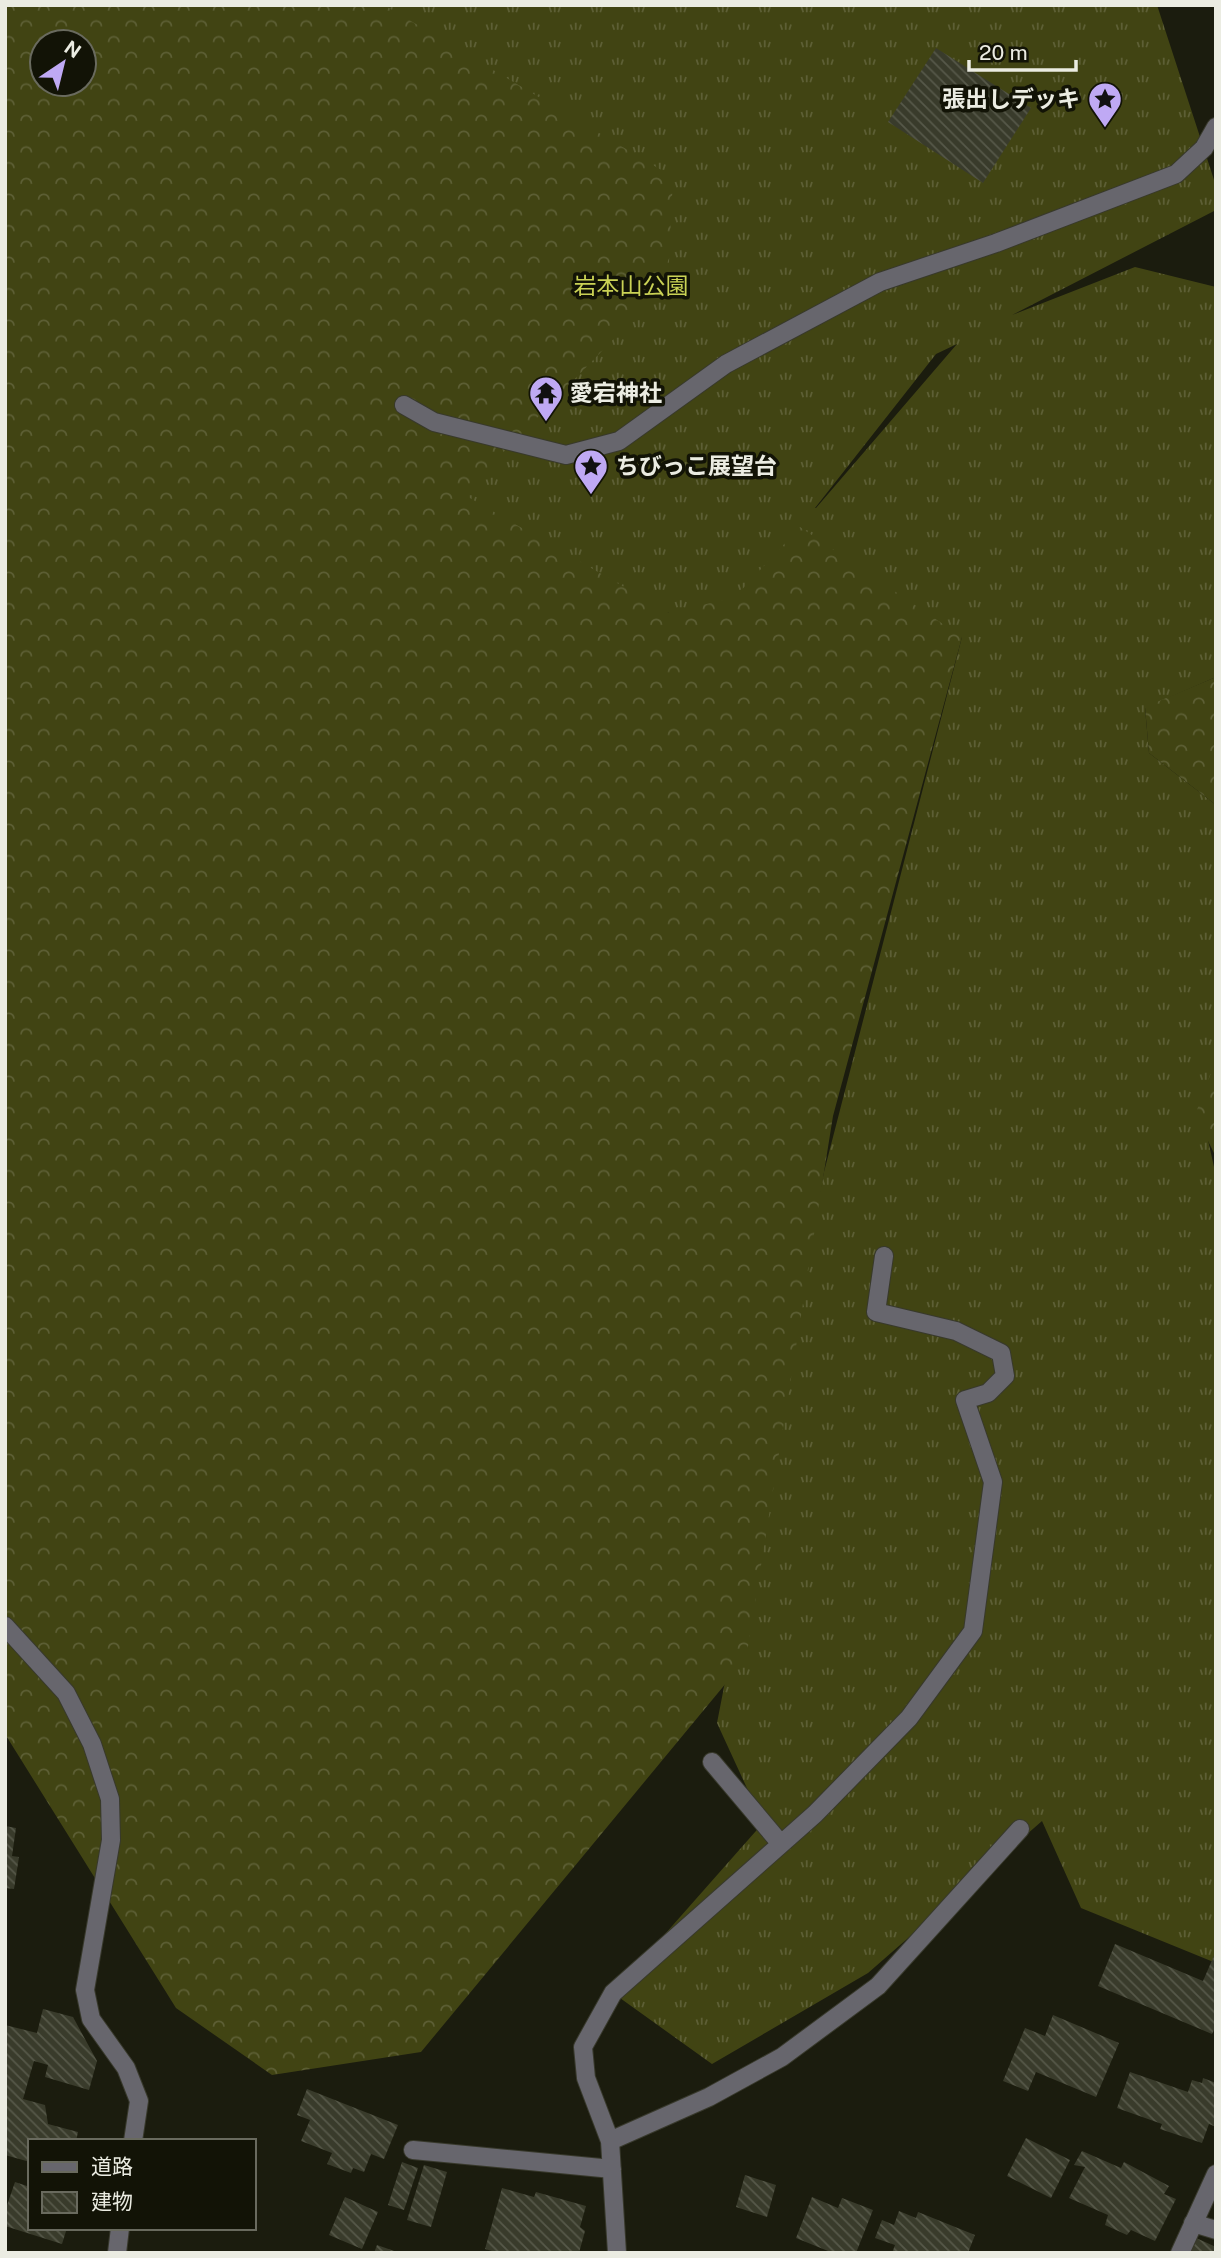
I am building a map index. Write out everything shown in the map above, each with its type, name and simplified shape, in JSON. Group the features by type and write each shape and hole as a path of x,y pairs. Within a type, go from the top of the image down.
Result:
{"street":[{"path":"404,405 434,422 566,456 619,441 726,364 880,282 996,243 1176,174 1204,148 1216,127"},
{"path":"617,2253 610,2141 586,2078 583,2047 613,1993 815,1814 909,1718 973,1631 993,1482 965,1400 988,1393 1005,1376 1001,1353 956,1331 876,1312 884,1256"},
{"path":"5,1626 66,1693 92,1744 110,1799 111,1840 85,1990 91,2019 126,2068 138,2101 133,2139"},
{"path":"712,1762 781,1844"},
{"path":"610,2141 709,2097 782,2057 878,1986 1020,1829"},
{"path":"414,2150 612,2169"},
{"path":"1180,2253 1216,2174"},
{"path":"1194,2223 1216,2230"},
{"path":"117,2253 120,2230"}],"green space":[{"name":"岩本山公園","path":"5,5 1157,5 1216,186 1216,210 1012,315 1135,267 1216,287 1216,677 1145,708 1149,753 1216,805 1216,1113 1208,1140 1216,1176 1216,1963 1081,1908 1042,1821 868,1973 712,2064 613,1993 763,1823 717,1723 824,1172 962,637 722,626 523,577 5,90","holes":["957,344 816,508 936,354"]},
{"name":"岩本山公園","path":"5,5 384,5 673,177 668,283 463,494 669,613 735,597 800,527 962,637 833,1116 746,1659 421,2052 272,2075 176,2008 5,1734"},
{"path":"1216,677 1216,805 1149,753 1145,707"},
{"path":"1216,1060 1216,1157 1195,1115"}],"building":[{"path":"936,48 1031,108 983,183 888,122"},
{"path":"5,1826 16,1828 12,1856 19,1857 14,1889 5,1888"},
{"path":"1115,1944 1203,1981 1216,1951 1216,2026 1212,2034 1098,1986"},
{"path":"43,2009 73,2017 97,2061 89,2090 45,2077 48,2065 34,2061 23,2099 45,2105 48,2124 78,2132 76,2139 28,2139 28,2161 5,2155 5,2025 37,2033"},
{"path":"1053,2015 1119,2043 1096,2097 1036,2072 1028,2091 1003,2081 1025,2028 1045,2036"},
{"path":"1130,2072 1188,2092 1192,2080 1202,2083 1203,2078 1216,2083 1216,2127 1209,2124 1202,2143 1160,2129 1162,2124 1117,2108"},
{"path":"307,2089 398,2125 384,2159 371,2154 364,2172 353,2168 351,2173 327,2164 332,2153 301,2141 310,2120 297,2115"},
{"path":"1026,2138 1070,2160 1051,2198 1007,2176"},
{"path":"1082,2151 1121,2168 1124,2162 1169,2186 1164,2194 1176,2199 1155,2241 1131,2230 1127,2235 1105,2225 1108,2215 1069,2198 1085,2167 1074,2165"},
{"path":"402,2162 418,2168 404,2210 388,2205"},
{"path":"424,2165 447,2172 431,2227 407,2220"},
{"path":"745,2175 776,2185 767,2217 736,2207"},
{"path":"15,2182 28,2186 28,2230 66,2230 62,2244 5,2226 5,2211"},
{"path":"502,2188 534,2197 536,2192 586,2206 580,2227 585,2231 579,2253 499,2253 485,2249"},
{"path":"345,2197 378,2212 362,2249 329,2235"},
{"path":"812,2197 838,2208 842,2198 873,2210 856,2253 833,2253 796,2238"},
{"path":"899,2211 916,2218 918,2212 975,2235 968,2253 892,2253 895,2245 875,2238 882,2220 894,2225"},
{"path":"1194,2237 1216,2247 1216,2253 1186,2253"},
{"path":"377,2245 397,2252 397,2253 374,2253"}],"place":[{"name":"張出しデッキ","path":"1105,129"},
{"name":"愛宕神社","path":"546,423"},
{"name":"ちびっこ展望台","path":"591,496"}]}
